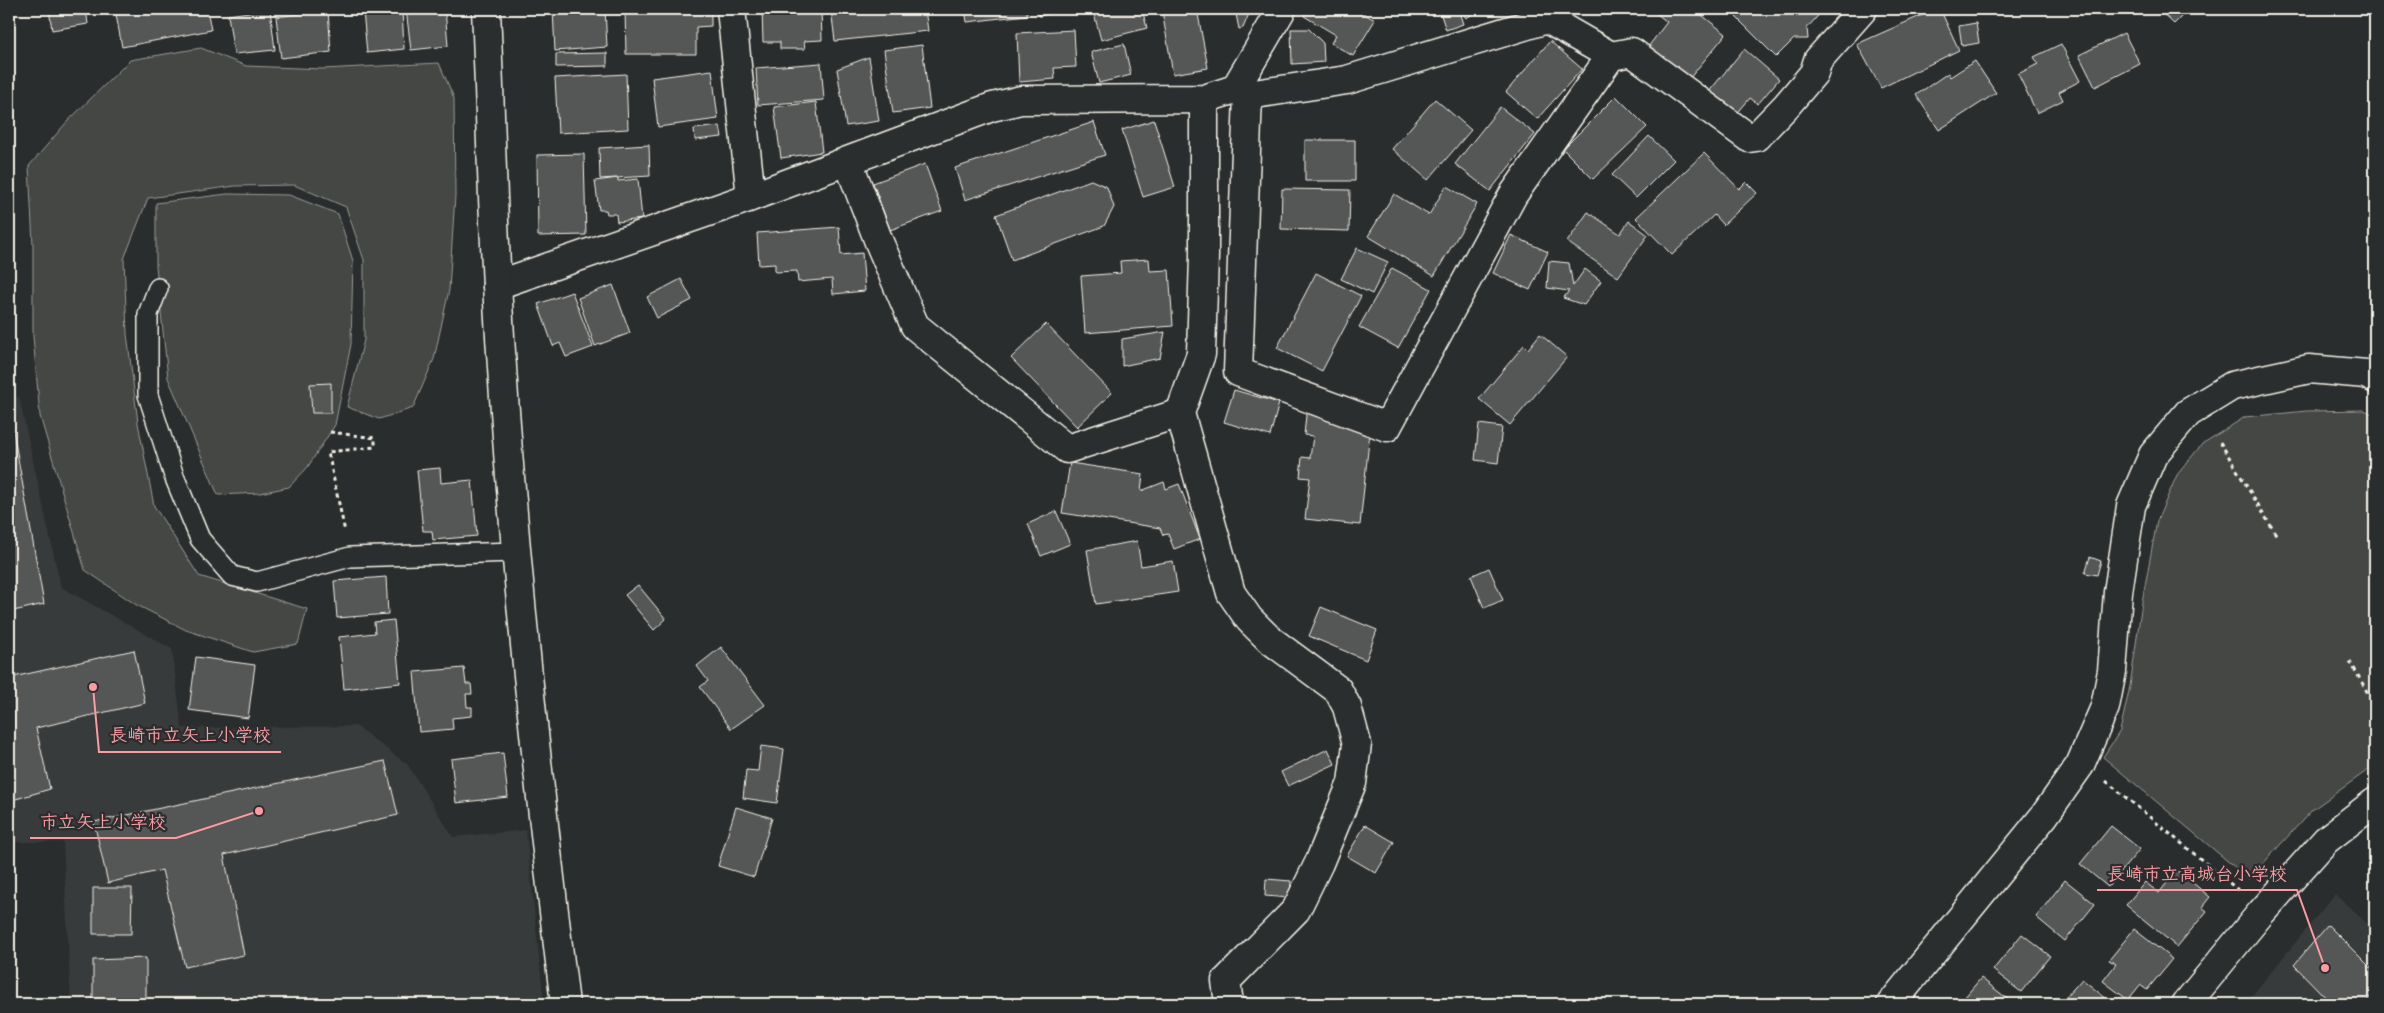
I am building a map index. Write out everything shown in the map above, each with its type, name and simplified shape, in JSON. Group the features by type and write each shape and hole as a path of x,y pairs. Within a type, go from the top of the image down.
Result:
{"street":[{"path":"486,9 497,285 529,693 566,1004"},
{"path":"731,9 751,197"},
{"path":"1282,9 1241,92 1238,372 1387,427 1513,195 1611,56 1632,52 1687,90 1743,135 1749,138 1756,137 1814,74 1818,60 1863,9"},
{"path":"497,285 751,197 992,107 1022,100 1204,98 1347,80 1551,14 1611,56"},
{"path":"1204,98 1204,256 1201,354 1180,413 1231,593 1250,619 1269,639 1338,690 1347,708 1357,744 1352,783 1319,863 1296,910 1226,981 1230,1004"},
{"path":"848,162 879,242 916,326 1067,449 1180,413"},
{"path":"1891,1004 2044,816 2080,765 2105,707 2112,671 2118,592 2131,506 2153,455 2188,414 2232,386 2309,369 2366,374 2375,379"},
{"path":"2186,1004 2260,914 2326,840 2375,802"}],"lane":[{"path":"158,288 148,314 148,394 174,476 200,538 232,576 257,582 350,557 518,552"}],"path":[{"path":"330,432 375,438 375,446 328,452 350,557"},
{"path":"2220,442 2277,536"},
{"path":"2350,661 2375,706"},
{"path":"2102,778 2243,894"}],"shaded area":[{"path":"201,48 246,66 323,69 439,63 454,98 455,195 449,290 434,359 413,408 379,419 347,407 364,340 364,260 346,207 294,185 235,186 148,198 124,259 127,334 138,423 154,506 199,576 307,609 298,644 253,652 186,630 135,604 85,570 40,416 33,336 33,245 29,166 66,123 130,60"},
{"path":"227,194 289,195 338,214 353,261 351,344 335,425 307,468 289,487 260,493 218,495 168,378 156,266 156,203"},
{"path":"19,397 61,587 172,649 182,728 356,726 408,765 453,837 526,830 544,1004 71,1004 63,842 9,842 9,398"},
{"path":"2364,410 2375,415 2375,765 2312,810 2249,879 2103,757 2120,731 2130,686 2142,602 2157,521 2177,475 2202,444 2245,417 2307,411"},
{"path":"2335,894 2375,931 2375,1004 2245,1004"}],"building":[{"path":"49,9 86,9 88,24 52,30"},
{"path":"115,9 207,9 211,30 122,47"},
{"path":"270,9 275,50 234,54 228,15"},
{"path":"402,9 404,49 367,53 363,11"},
{"path":"406,9 445,9 448,46 411,50"},
{"path":"553,9 605,9 607,47 555,51"},
{"path":"711,9 711,26 696,27 696,54 626,54 625,10"},
{"path":"762,9 821,9 822,40 804,41 805,49 780,49 780,42 763,42"},
{"path":"831,9 925,9 928,31 835,41"},
{"path":"965,9 1027,9 1027,15 967,22"},
{"path":"1038,9 1071,9 1071,10 1039,16"},
{"path":"1086,9 1142,9 1147,28 1101,40 1093,10 1087,12"},
{"path":"1197,9 1208,68 1173,74 1162,11"},
{"path":"1235,9 1251,9 1243,28 1239,29"},
{"path":"1308,9 1356,9 1375,20 1353,56 1331,43 1336,35 1304,16"},
{"path":"1458,9 1463,24 1446,30 1440,12"},
{"path":"1460,9 1479,9 1480,10 1466,18"},
{"path":"1651,9 1694,9 1726,34 1689,79 1648,47 1667,22"},
{"path":"1745,9 1824,9 1807,28 1808,39 1794,39 1776,57 1736,17"},
{"path":"1936,9 1940,9 1959,50 1881,88 1857,44"},
{"path":"2158,9 2189,9 2174,24"},
{"path":"328,10 331,52 281,58 276,17"},
{"path":"1976,23 1979,43 1962,46 1959,26"},
{"path":"1291,29 1309,29 1323,43 1324,62 1292,64"},
{"path":"1074,30 1076,67 1054,68 1055,79 1019,82 1017,33"},
{"path":"2124,33 2140,64 2095,87 2079,55"},
{"path":"1550,41 1582,69 1537,119 1506,92"},
{"path":"1124,44 1131,75 1099,83 1091,52"},
{"path":"2061,44 2080,81 2059,92 2063,100 2037,113 2018,74 2038,64 2034,57"},
{"path":"922,45 930,108 893,113 884,50"},
{"path":"1744,49 1779,79 1758,104 1750,98 1735,116 1707,94"},
{"path":"607,53 607,66 556,67 556,54"},
{"path":"869,57 879,121 846,126 837,69"},
{"path":"1975,61 1996,93 1939,130 1916,95 1948,73 1950,77"},
{"path":"821,63 824,100 758,105 756,68"},
{"path":"712,70 718,119 658,127 652,78"},
{"path":"626,74 628,129 558,133 555,78"},
{"path":"1616,96 1647,127 1593,179 1563,149"},
{"path":"1435,99 1471,130 1428,180 1392,149"},
{"path":"816,102 822,152 781,158 774,107"},
{"path":"1500,107 1535,134 1490,191 1455,164"},
{"path":"1154,120 1175,187 1143,197 1122,130"},
{"path":"1094,122 1105,155 965,200 955,168"},
{"path":"720,126 722,137 695,140 694,129"},
{"path":"1649,136 1674,160 1636,198 1612,175"},
{"path":"1305,140 1355,140 1355,181 1305,181"},
{"path":"649,145 650,176 600,179 599,148"},
{"path":"1704,153 1739,189 1746,182 1757,193 1723,225 1714,215 1672,255 1636,218"},
{"path":"584,154 586,235 538,236 537,155"},
{"path":"925,164 942,211 890,230 873,183"},
{"path":"618,178 618,181 638,179 642,219 617,222 616,214 607,214 606,210 599,210 595,181"},
{"path":"1091,180 1107,187 1114,207 1104,226 1012,260 996,215"},
{"path":"1446,186 1477,204 1434,276 1368,236 1394,194 1429,215"},
{"path":"1282,189 1350,190 1349,231 1281,229"},
{"path":"1588,212 1620,234 1629,221 1648,235 1618,277 1567,242"},
{"path":"839,227 841,255 862,253 865,291 833,294 832,279 798,282 797,271 775,272 775,264 759,265 757,233"},
{"path":"1511,235 1548,252 1530,290 1493,273"},
{"path":"1357,248 1388,262 1372,294 1341,279"},
{"path":"1149,259 1150,271 1169,270 1173,326 1085,333 1081,276 1121,273 1120,261"},
{"path":"1549,261 1569,263 1573,286 1585,269 1601,281 1584,305 1563,298 1569,291 1547,288"},
{"path":"1392,268 1431,289 1398,348 1359,327"},
{"path":"1316,273 1361,296 1322,371 1277,348"},
{"path":"681,279 692,300 657,318 647,297"},
{"path":"613,285 630,333 595,346 578,298"},
{"path":"572,292 593,347 566,357 560,343 553,346 538,304"},
{"path":"1046,324 1112,393 1077,427 1011,358"},
{"path":"1165,332 1160,358 1122,366 1122,339"},
{"path":"1540,334 1567,357 1510,425 1479,399 1524,345 1528,349"},
{"path":"331,383 331,413 312,413 310,384"},
{"path":"1234,390 1279,403 1270,436 1224,422"},
{"path":"1307,406 1372,413 1360,525 1305,519 1310,478 1300,477 1302,457 1310,458 1313,436 1304,435"},
{"path":"9,408 44,604 9,612"},
{"path":"1479,424 1502,427 1498,463 1475,460"},
{"path":"1070,463 1143,474 1141,491 1164,482 1166,489 1179,484 1200,539 1174,549 1168,534 1163,535 1160,528 1062,513"},
{"path":"440,468 441,483 472,480 477,536 433,540 432,531 423,531 417,470"},
{"path":"1056,511 1070,544 1041,556 1028,524"},
{"path":"1137,541 1141,566 1173,561 1178,592 1096,604 1087,550"},
{"path":"2090,557 2101,561 2097,575 2085,573"},
{"path":"1489,568 1503,600 1484,608 1471,576"},
{"path":"386,577 388,614 337,618 334,581"},
{"path":"638,585 666,619 654,630 625,595"},
{"path":"1321,607 1377,630 1366,660 1309,636"},
{"path":"394,620 400,683 344,689 339,637 375,633 374,622"},
{"path":"721,647 765,705 731,729 700,687 708,681 697,666"},
{"path":"134,650 145,703 36,728 50,789 9,801 9,678"},
{"path":"196,657 255,665 248,718 189,710"},
{"path":"464,668 466,684 471,684 472,694 466,694 467,707 472,707 472,716 452,718 453,729 419,732 414,672"},
{"path":"761,746 784,749 777,803 743,798 746,770 758,771"},
{"path":"1328,749 1335,764 1288,786 1281,772"},
{"path":"503,753 508,797 456,803 451,759"},
{"path":"385,761 398,815 224,855 244,955 185,967 162,870 108,883 94,822"},
{"path":"736,807 772,818 754,877 718,866"},
{"path":"1365,825 1394,842 1376,873 1347,856"},
{"path":"2111,826 2140,849 2108,887 2080,864"},
{"path":"2177,870 2210,897 2202,907 2207,911 2177,947 2126,905 2145,882 2159,893"},
{"path":"1266,879 1291,881 1290,898 1265,896"},
{"path":"2065,880 2095,904 2065,941 2036,917"},
{"path":"93,888 132,888 131,934 93,934"},
{"path":"2328,925 2375,972 2375,993 2365,1004 2332,1004 2294,965"},
{"path":"2134,929 2172,959 2147,990 2140,985 2128,1000 2103,981 2116,964 2109,960"},
{"path":"2022,934 2050,956 2021,992 1993,970"},
{"path":"146,958 146,1004 93,1004 93,960"},
{"path":"1981,978 2014,1004 1959,1004"},
{"path":"2082,979 2113,1004 2072,1004 2065,998"}],"place":[{"name":"長崎市立矢上小学校","path":"93,687"},
{"name":"市立矢上小学校","path":"259,811"},
{"name":"長崎市立高城台小学校","path":"2325,968"}]}
